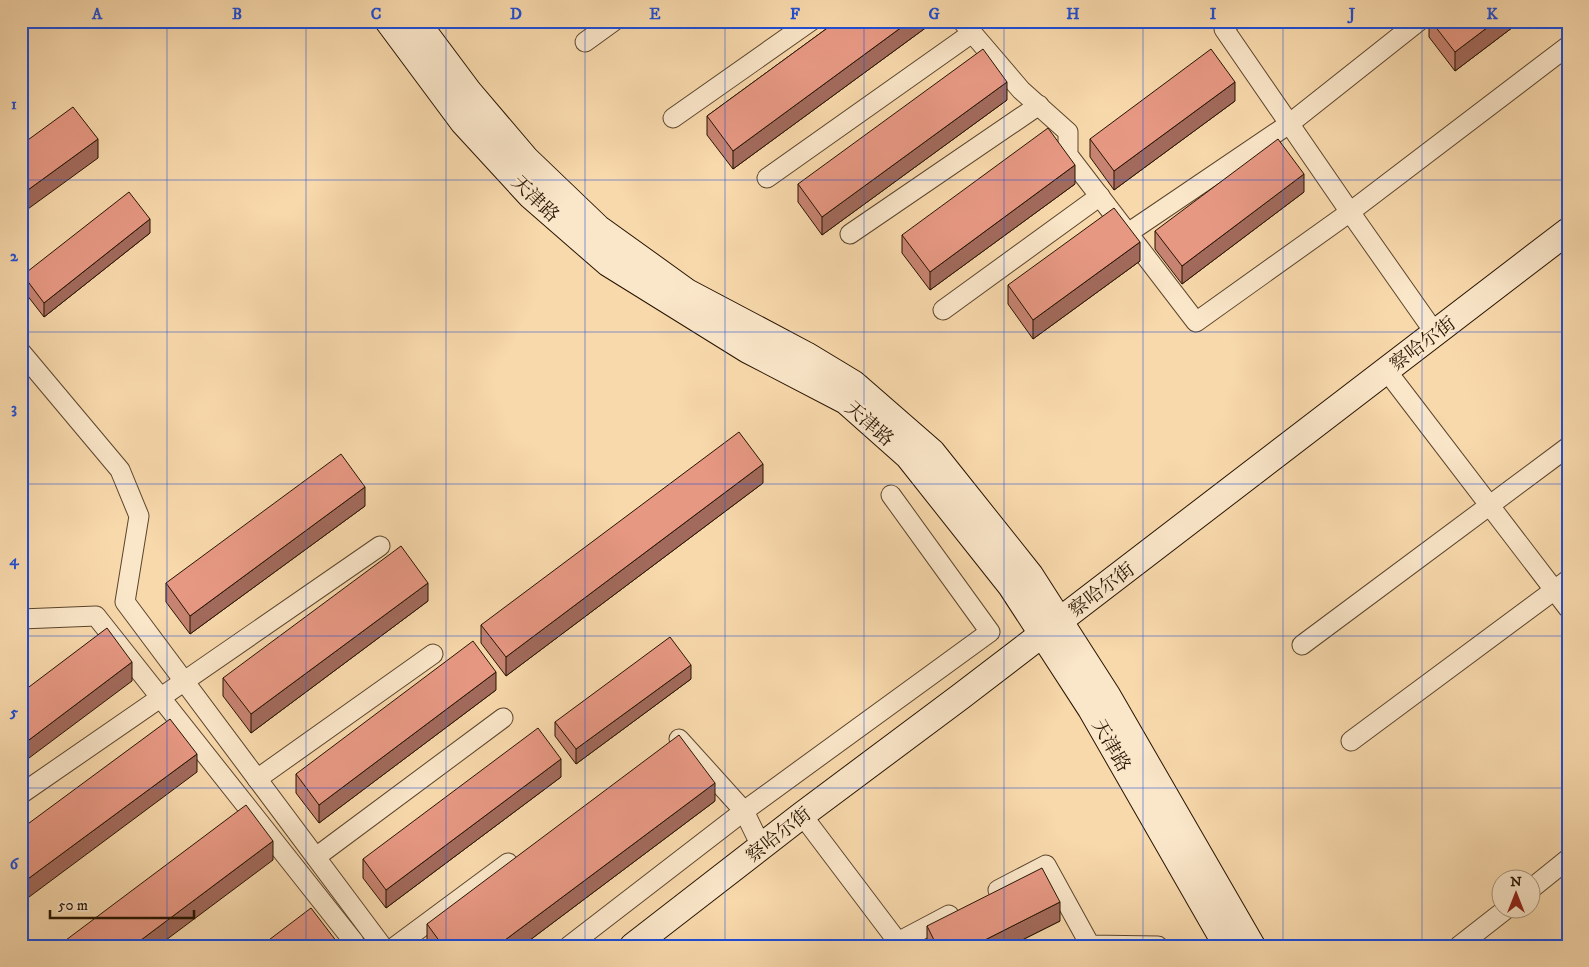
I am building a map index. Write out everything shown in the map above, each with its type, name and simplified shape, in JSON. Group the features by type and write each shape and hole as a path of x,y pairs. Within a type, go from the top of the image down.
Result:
{"street":[{"name":"天津路","path":"388,21 463,122 518,183 608,263 748,350 846,401 908,456 1010,586 1051,628 1107,695 1252,946"},
{"name":"天津路","path":"416,21 469,92 526,159 598,228 687,292 806,355 854,384 932,452 1030,575 1051,628 1091,709 1226,946"},
{"path":"585,42 614,21"},
{"path":"673,118 811,21"},
{"path":"1231,21 1224,30 1435,333"},
{"path":"1128,233 1289,124 1419,21"},
{"path":"767,178 967,27 1021,90 1068,132 1068,154 1196,322 1350,212 1568,46"},
{"path":"850,234 1039,105"},
{"path":"943,310 1100,196"},
{"name":"察哈尔街","path":"633,946 761,846 1051,628 1568,231"},
{"path":"21,352 120,470 139,516 125,602 382,946"},
{"path":"1386,370 1490,506 1561,585 1568,608"},
{"path":"1302,645 1568,447"},
{"path":"568,946 744,811 990,632 891,496"},
{"path":"21,794 380,546"},
{"path":"1351,741 1561,585"},
{"path":"21,619 96,616 354,942 354,946"},
{"path":"258,779 433,654"},
{"path":"316,856 503,718"},
{"path":"663,749 678,738 744,811 761,846"},
{"path":"802,815 898,942 968,906"},
{"path":"396,946 522,853"},
{"path":"1542,880 1568,859"},
{"path":"985,897 1046,865 1090,945 1158,946"},
{"path":"1459,946 1492,920"}],"building":[{"path":"837,21 910,21 733,151 707,116"},
{"path":"1431,21 1496,21 1455,52"},
{"path":"983,49 1007,82 822,217 798,184"},
{"path":"1211,49 1235,82 1114,171 1090,139"},
{"path":"73,107 98,139 21,195 21,145"},
{"path":"1048,128 1075,165 930,272 902,235"},
{"path":"1278,139 1304,174 1182,266 1155,231"},
{"path":"129,192 150,219 44,303 23,275"},
{"path":"1114,208 1140,242 1033,320 1008,285"},
{"path":"739,432 763,464 506,657 481,625"},
{"path":"341,454 365,487 190,616 166,583"},
{"path":"401,546 428,583 251,714 223,678"},
{"path":"107,628 132,662 21,746 21,693"},
{"path":"670,637 691,665 576,749 555,722"},
{"path":"473,641 496,672 319,805 296,774"},
{"path":"170,719 197,754 21,884 21,829"},
{"path":"538,728 561,759 386,890 363,859"},
{"path":"679,735 715,783 497,946 443,946 427,924"},
{"path":"246,805 273,841 133,946 58,946"},
{"path":"1042,868 1060,902 973,946 937,946 927,926"},
{"path":"311,908 337,942 333,946 261,946"}]}
